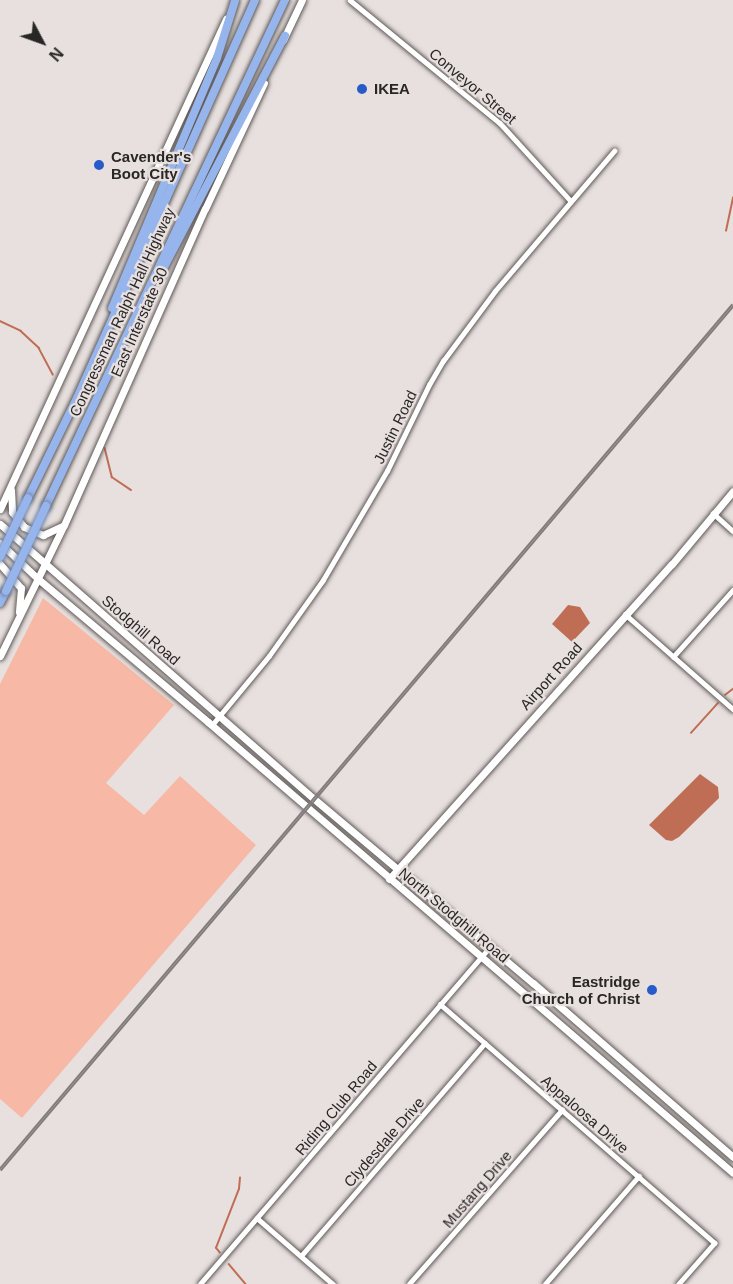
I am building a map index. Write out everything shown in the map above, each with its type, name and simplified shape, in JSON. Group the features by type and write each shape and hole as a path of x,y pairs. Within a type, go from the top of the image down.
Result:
{"highway":[{"path":"102,343 108,320 133,254 217,58 235,0"},
{"name":"Congressman Ralph Hall Highway","path":"0,557 102,343 255,0"},
{"name":"Congressman Ralph Hall Highway","path":"0,603 285,0"},
{"path":"104,382 121,355 177,240 285,36"}],"main road":[{"path":"0,509 235,0"},
{"name":"East Interstate 30","path":"0,656 64,525 302,0"},
{"path":"0,495 11,487"},
{"path":"11,487 12,512 24,527 43,536 64,525"},
{"name":"Airport Road","path":"389,879 672,564 733,491"},
{"name":"Stodghill Road","path":"0,524 219,716"},
{"name":"Stodghill Road","path":"0,543 37,578 212,725"},
{"path":"0,564 21,588 19,617"},
{"name":"North Stodghill Road","path":"219,716 733,1157"},
{"name":"North Stodghill Road","path":"212,725 733,1173"}],"street":[{"name":"Conveyor Street","path":"350,0 500,123 571,201"},
{"name":"Justin Road","path":"212,725 296,620 356,528 443,361 495,291 614,151"},
{"path":"713,513 733,531"},
{"path":"673,657 733,590"},
{"path":"625,614 733,710"},
{"name":"Riding Club Road","path":"200,1284 490,947"},
{"name":"Appaloosa Drive","path":"440,1005 715,1243 679,1284"},
{"name":"Clydesdale Drive","path":"301,1256 485,1043"},
{"name":"Mustang Drive","path":"410,1284 562,1110"},
{"path":"545,1284 639,1176"},
{"path":"257,1218 333,1284"}],"shaded area":[{"path":"43,598 174,705 106,783 144,815 180,776 256,845 22,1118 0,1099 0,684"},
{"path":"568,605 580,607 590,623 572,642 552,624"},
{"path":"700,774 718,787 719,798 679,837 672,841 666,840 649,825"}],"waterway":[{"path":"726,231 733,198"},
{"path":"0,321 21,331 39,348 53,374"},
{"path":"105,448 112,477 131,490"},
{"path":"725,695 733,689"},
{"path":"691,733 718,703"},
{"path":"220,1253 216,1248 239,1189 240,1178"},
{"path":"229,1264 246,1284"}],"railway":[{"path":"0,1170 733,305"}],"place":[{"name":"IKEA","path":"362,89"},
{"name":"Cavender's Boot City","path":"99,165"},
{"name":"Eastridge Church of Christ","path":"652,990"}]}
